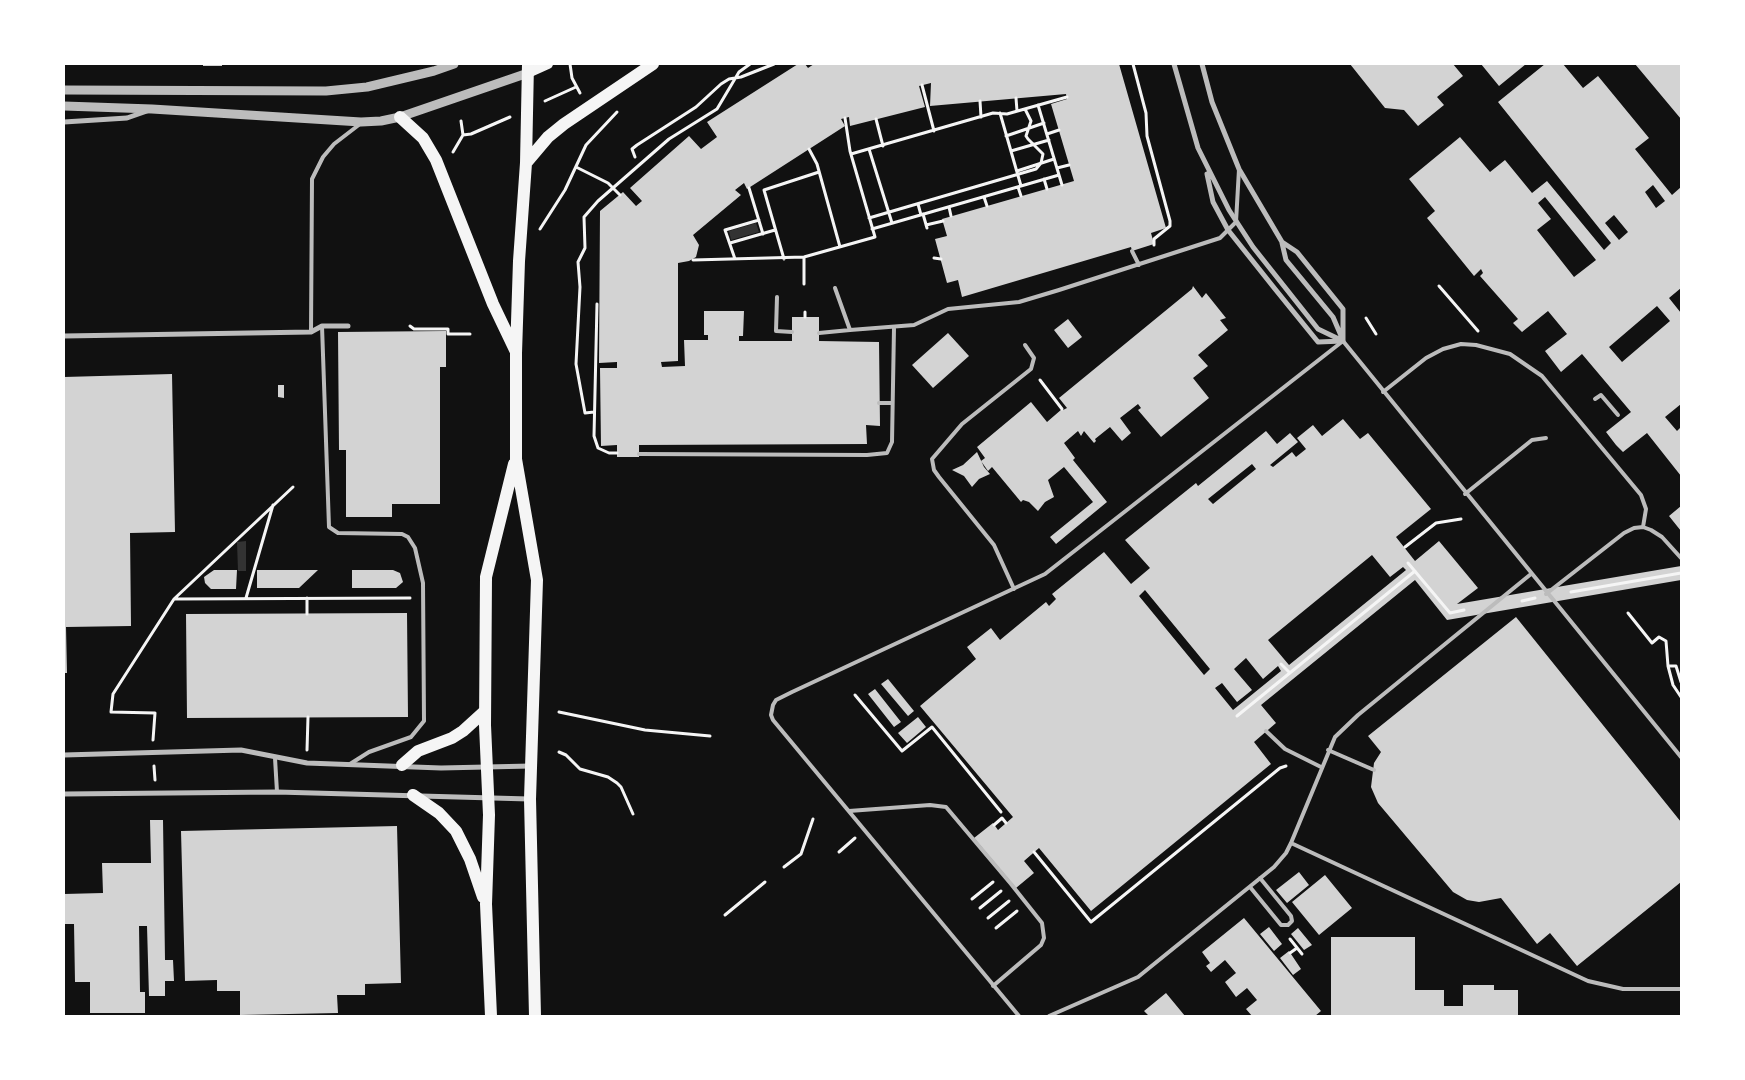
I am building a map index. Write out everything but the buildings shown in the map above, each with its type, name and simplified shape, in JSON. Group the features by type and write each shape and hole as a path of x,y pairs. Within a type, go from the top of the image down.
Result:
{"main road":[{"path":"535,1016 530,799 537,580 516,459 516,352 519,261 526,163 528,68 548,64"},
{"path":"526,163 548,137 564,124 653,64"},
{"path":"400,117 423,138 436,160 493,304 516,352"},
{"path":"491,1016 486,904 488,797 485,711 486,577 516,459"},
{"path":"402,765 418,752 452,738 463,731 485,711"},
{"path":"413,795 440,813 456,831 470,859 486,904"}],"street":[{"path":"64,90 326,91 366,87 434,71 454,64"},
{"path":"1174,64 1186,108 1206,165 1236,222 1253,247 1318,328 1344,341"},
{"path":"1202,64 1212,102 1239,169 1282,242 1286,260 1333,317 1344,341"},
{"path":"64,106 152,109 361,122 400,117 528,68"},
{"path":"64,122 127,118 152,109"},
{"path":"1206,165 1213,202 1228,230 1318,342 1344,341"},
{"path":"1282,242 1297,252 1342,309 1344,341"},
{"path":"64,336 311,332 322,326 348,326"},
{"path":"64,755 241,750 307,763 487,767 531,766"},
{"path":"64,794 277,792 530,799"}],"lane":[{"path":"311,332 312,179 328,151 361,122"},
{"path":"819,333 914,326 948,309 1019,302 1159,259 1220,238 1236,222 1239,169"},
{"path":"1132,251 1139,265"},
{"path":"835,288 850,330"},
{"path":"776,297 776,331 792,332"},
{"path":"322,326 327,522 331,530 338,533 402,534 408,537 415,548 420,565 423,598 424,715 421,727 402,742 369,752 350,764"},
{"path":"639,454 883,454 889,450 892,442 894,328"},
{"path":"1018,1016 773,720 771,710 776,700 1014,589 1060,563 1344,341 1546,594 1681,757"},
{"path":"1383,392 1426,358 1443,349 1461,344 1494,348 1525,362 1554,389 1641,495 1646,509 1643,527"},
{"path":"1014,589 994,545 939,477 934,470 932,459 962,424 1031,369 1034,358 1025,346"},
{"path":"1595,399 1601,395 1618,415"},
{"path":"880,403 892,403"},
{"path":"1466,494 1532,440 1546,438"},
{"path":"1546,594 1624,533 1643,527 1662,537 1681,558"},
{"path":"1049,1016 1138,977 1280,861 1291,843 1335,737 1358,715 1531,574"},
{"path":"1266,731 1285,749 1321,767"},
{"path":"1328,750 1374,770"},
{"path":"275,758 277,792"},
{"path":"849,810 930,804 946,807 1042,923 1043,943 992,986"},
{"path":"1291,843 1588,981 1623,989 1681,989"},
{"path":"1250,887 1281,925 1290,924 1291,916 1260,878"}],"path":[{"path":"570,64 572,78 583,98"},
{"path":"594,412 585,413 576,364 580,287 578,262 585,248 584,217 640,163 669,139 717,109 739,72 750,64"},
{"path":"635,157 632,149 696,107 722,84 774,64"},
{"path":"1133,64 1146,113 1147,136 1170,222 1170,226 1154,239 1154,246 1159,259"},
{"path":"922,85 934,131"},
{"path":"557,96 576,87"},
{"path":"851,154 981,117 1018,112 1067,97"},
{"path":"1016,98 1018,112"},
{"path":"980,101 981,117"},
{"path":"1038,105 1062,185"},
{"path":"869,218 1036,169 1041,163 1043,154 1026,136 1030,116 1025,109"},
{"path":"1000,113 1018,173 1021,196"},
{"path":"560,198 586,145 614,116"},
{"path":"693,260 804,258 874,237 851,154 845,118"},
{"path":"876,119 883,146"},
{"path":"447,155 452,153 463,134 461,121"},
{"path":"1006,136 1044,124"},
{"path":"1047,134 1058,130"},
{"path":"463,134 471,134"},
{"path":"1011,151 1049,140"},
{"path":"809,149 819,172 840,247"},
{"path":"869,149 892,223"},
{"path":"1041,163 1054,159"},
{"path":"1057,168 1069,165"},
{"path":"576,167 614,188 620,195"},
{"path":"784,259 764,190 819,172"},
{"path":"872,229 1059,175"},
{"path":"1044,179 1047,189"},
{"path":"749,188 763,234"},
{"path":"984,197 986,206"},
{"path":"918,204 927,227 943,221"},
{"path":"948,207 951,216"},
{"path":"735,259 725,230 758,220"},
{"path":"730,243 775,230"},
{"path":"804,258 804,284"},
{"path":"934,258 941,259"},
{"path":"1439,286 1494,348"},
{"path":"598,304 594,412 596,445 603,451 617,452"},
{"path":"804,312 805,317"},
{"path":"1366,318 1376,334"},
{"path":"410,326 414,329 448,329 448,334 470,334"},
{"path":"1037,377 1062,409"},
{"path":"155,793 153,752 155,713 111,712 113,694 174,598 293,486"},
{"path":"246,598 273,505"},
{"path":"1406,547 1436,522 1461,519"},
{"path":"1237,716 1415,570"},
{"path":"174,598 423,598"},
{"path":"307,598 307,614"},
{"path":"1628,613 1652,643 1659,637 1666,641 1668,666 1673,685 1681,697"},
{"path":"1281,664 1290,673"},
{"path":"1668,666 1676,666 1681,682"},
{"path":"855,695 902,751 932,727 1001,812"},
{"path":"559,712 645,730 710,736"},
{"path":"307,763 308,717"},
{"path":"559,752 566,755 580,769 617,783 621,787 633,814"},
{"path":"1034,852 1091,922 1280,768 1292,766"},
{"path":"994,825 1002,818 1006,823"},
{"path":"784,867 801,854 813,820"},
{"path":"839,852 856,838"},
{"path":"972,899 1002,874"},
{"path":"725,916 765,882"},
{"path":"980,908 1010,884"},
{"path":"988,918 1018,894"},
{"path":"996,928 1026,904"},
{"path":"1288,936 1302,954"},
{"path":"1290,954 1297,948"}],"shaded area":[{"path":"756,223 759,232 731,240 729,231"},
{"path":"246,541 246,571 238,571 237,542"}]}
